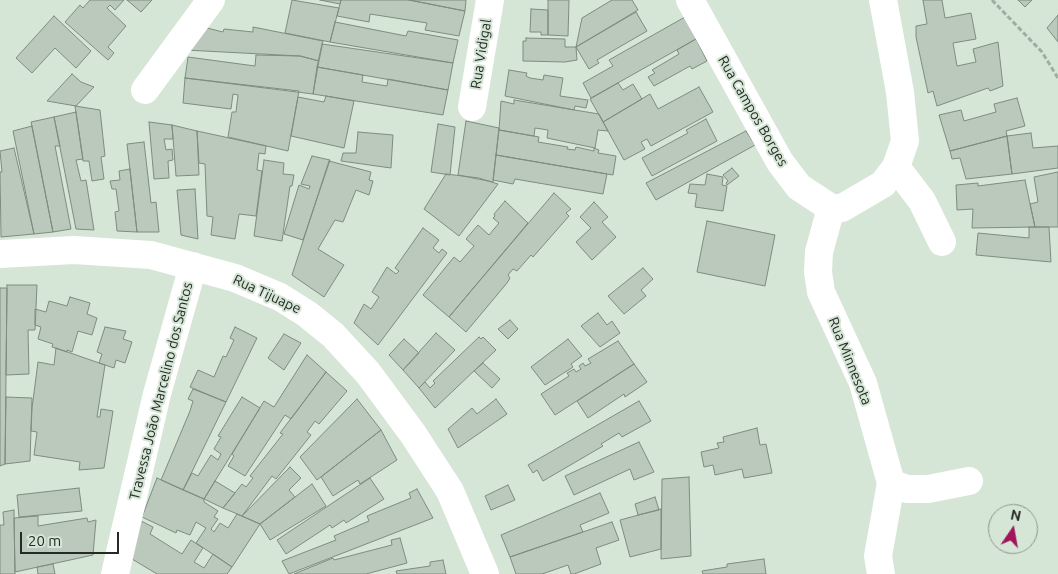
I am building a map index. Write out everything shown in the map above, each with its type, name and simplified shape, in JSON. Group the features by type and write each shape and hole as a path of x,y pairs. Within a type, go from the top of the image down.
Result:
{"street":[{"path":"145,90 211,0"},
{"name":"Rua Vidigal","path":"472,107 490,0"},
{"name":"Rua Campos Borges","path":"690,0 780,162 799,186 831,208"},
{"path":"831,208 842,208 866,196 883,184 896,167 905,141 900,92 883,0"},
{"path":"896,167 922,201 942,242"},
{"name":"Rua Minnesota","path":"831,208 819,252 818,272 821,292 862,383 891,483 878,556 881,574"},
{"name":"Rua Tijuape","path":"0,254 74,250 152,255 235,278 280,298 308,314 333,335 379,389 413,434 450,491 485,574"},
{"name":"Travessa João Marcelino dos Santos","path":"115,574 157,394 193,266"},
{"path":"891,483 906,489 928,489 969,481"}],"path":[{"path":"992,0 1042,52 1058,78"}],"building":[{"path":"90,0 124,0 115,10 110,5 107,8 126,26 108,47 114,53 108,60 65,22 80,5 83,8"},
{"path":"127,0 152,0 141,12"},
{"path":"292,0 339,8 330,42 285,33"},
{"path":"320,0 341,0 340,4"},
{"path":"341,0 409,0 465,11 459,36 425,30 427,23 370,14 369,22 337,16"},
{"path":"409,0 466,0 465,11"},
{"path":"548,0 569,0 568,36 548,35"},
{"path":"612,0 632,0 638,10 576,47 582,18"},
{"path":"923,0 942,0 945,18 971,13 976,39 953,43 957,66 976,62 973,49 998,42 1003,86 990,91 988,88 937,106 933,91 928,93 916,37 916,26 927,24"},
{"path":"1018,0 1032,0 1025,7"},
{"path":"531,9 548,10 548,35 541,35 541,32 530,32"},
{"path":"636,12 647,31 597,60 599,63 589,69 576,47"},
{"path":"1058,15 1058,42 1047,28"},
{"path":"54,16 91,51 76,68 55,48 32,73 16,58"},
{"path":"685,17 696,39 591,98 583,83 613,66 609,60"},
{"path":"335,22 406,36 408,31 458,40 453,63 330,42"},
{"path":"203,27 223,32 224,29 253,32 253,27 323,41 319,61 300,56 185,50"},
{"path":"526,38 565,39 565,47 576,47 577,60 565,62 523,61 523,41 526,41"},
{"path":"696,39 707,61 692,69 690,66 654,86 648,77 655,73 652,70 679,54 677,50"},
{"path":"322,44 453,63 448,90 317,67"},
{"path":"256,55 300,56 319,61 313,94 185,78 188,57 255,66"},
{"path":"317,67 363,75 362,82 387,86 388,79 448,90 443,115 313,94"},
{"path":"509,70 527,73 526,76 530,78 543,80 544,75 563,78 560,96 588,100 586,108 575,106 574,110 505,96"},
{"path":"72,74 81,82 94,87 76,106 47,101"},
{"path":"185,78 299,91 288,151 228,137 232,112 236,112 238,95 233,94 231,109 183,103"},
{"path":"618,83 623,90 633,84 642,99 603,122 590,99"},
{"path":"699,87 713,112 651,146 647,139 641,142 645,149 624,160 603,122 650,94 658,109"},
{"path":"326,96 354,101 344,148 291,136 298,97 324,102"},
{"path":"1017,98 1025,126 1006,131 1007,136 950,151 939,115 961,110 964,121 996,112 994,104"},
{"path":"514,100 599,114 608,131 598,130 595,148 547,138 548,130 535,128 534,136 499,130 501,101 514,104"},
{"path":"75,106 100,110 105,156 101,157 104,179 92,181 89,161 83,161"},
{"path":"76,112 83,159 76,160 81,181 86,180 94,230 76,229 54,117"},
{"path":"54,117 60,146 55,146 71,229 53,232 31,122"},
{"path":"706,119 717,141 652,176 642,158 688,133 686,130"},
{"path":"466,121 499,128 493,182 458,175"},
{"path":"149,122 172,125 173,139 164,139 166,150 172,149 173,160 168,161 169,178 154,179"},
{"path":"438,124 455,127 450,175 431,172"},
{"path":"172,125 197,131 199,175 176,176"},
{"path":"32,126 53,232 34,234 13,131"},
{"path":"499,130 539,137 538,142 568,147 567,149 575,150 576,147 594,151 594,148 599,150 598,153 616,156 613,175 496,155"},
{"path":"197,131 266,146 265,154 259,153 257,170 262,171 256,216 239,214 235,239 211,235 213,217 207,216 205,164 199,163"},
{"path":"746,131 755,145 656,200 646,183"},
{"path":"358,132 393,135 391,168 341,161 343,153 356,153"},
{"path":"1031,133 1033,148 1058,146 1058,168 1012,174 1007,136"},
{"path":"1007,136 1012,174 966,179 960,158 952,159 950,151"},
{"path":"144,142 151,203 156,202 159,232 137,232 127,144"},
{"path":"14,148 34,234 1,237 0,172 2,172 0,151"},
{"path":"496,155 607,174 603,194 515,179 513,184 493,180"},
{"path":"312,156 330,160 303,240 284,234 299,185 309,189 310,186 301,184"},
{"path":"264,160 284,163 283,174 294,175 292,186 290,186 282,241 254,236"},
{"path":"329,161 371,172 369,180 373,181 369,195 356,190 343,222 335,220 318,249 344,265 324,297 292,275"},
{"path":"732,168 739,176 727,185 728,181 723,175"},
{"path":"130,169 137,232 117,231 115,212 119,211 116,189 112,189 110,181 120,180 119,171"},
{"path":"1058,172 1058,227 1035,227 1030,204 1038,202 1034,177"},
{"path":"446,174 479,178 498,184 459,236 424,209"},
{"path":"707,174 723,177 722,185 727,186 723,211 695,207 697,194 688,193 690,184 705,185"},
{"path":"1025,180 1035,227 972,228 973,209 957,210 956,185 978,183 978,186"},
{"path":"195,189 198,239 181,235 177,190"},
{"path":"554,193 571,209 566,213 569,216 533,257 531,255 517,271 513,269 508,275 510,278 507,283 466,332 449,317"},
{"path":"505,201 528,223 449,317 423,295 454,257 460,262 474,246 466,239 478,225 489,235 499,223 493,218 494,214"},
{"path":"594,202 608,217 602,222 616,237 592,260 576,242 591,228 580,217"},
{"path":"707,221 775,235 765,286 697,272"},
{"path":"1029,227 1049,227 1051,262 976,255 978,233 1029,238"},
{"path":"423,228 439,240 433,248 439,253 442,249 447,253 378,345 354,323 364,304 371,309 379,297 372,292 387,267 396,274 399,271 395,268"},
{"path":"643,268 653,279 641,290 646,296 624,314 608,296"},
{"path":"7,285 37,285 35,330 28,330 29,374 6,375"},
{"path":"0,288 7,288 5,464 0,466"},
{"path":"70,297 90,303 87,314 97,318 92,335 78,331 72,352 67,350 67,352 52,347 53,344 38,339 41,327 35,325 35,309 46,312 49,301 67,306"},
{"path":"598,313 607,325 612,321 620,333 600,347 581,326"},
{"path":"510,320 518,329 508,339 498,329"},
{"path":"105,327 126,331 123,339 132,342 125,363 116,360 114,368 99,363 102,354 97,352"},
{"path":"235,327 257,338 226,402 190,387 198,370 214,377 223,356 226,357 234,340 230,338"},
{"path":"436,333 455,350 419,388 403,370"},
{"path":"284,334 301,343 284,370 268,358"},
{"path":"479,337 481,339 483,337 496,350 435,408 419,388 425,382 430,388 435,383 433,381"},
{"path":"404,339 419,353 403,370 389,355"},
{"path":"568,339 582,356 571,364 573,367 545,385 531,367"},
{"path":"618,341 634,364 555,415 541,394 569,376 567,373 574,369 576,372 581,369 579,366 583,363 585,366 591,363 588,359"},
{"path":"56,348 105,365 97,417 100,417 101,409 113,411 104,468 79,470 80,462 34,455 37,432 31,431 38,362 54,365"},
{"path":"307,355 326,372 291,419 285,415 245,476 228,466 234,456 232,454 264,401 274,407"},
{"path":"483,363 500,379 492,388 474,371"},
{"path":"634,364 647,382 625,397 624,394 588,418 577,401"},
{"path":"326,372 347,391 319,424 315,421 307,432 311,435 276,479 272,476 242,516 223,508 242,484 246,487 253,478 250,476 283,434 280,433"},
{"path":"193,389 226,402 183,490 161,480 190,411 193,401 188,399"},
{"path":"6,397 32,398 30,461 5,464"},
{"path":"242,397 260,408 204,499 183,490 192,473 198,476 211,455 218,460 221,454 214,449 221,437 218,436"},
{"path":"357,399 381,430 317,480 300,457"},
{"path":"496,399 507,414 458,448 448,429 472,408 477,414"},
{"path":"639,401 651,421 622,437 619,433 601,444 603,446 543,481 537,470 533,473 528,465"},
{"path":"757,428 760,445 766,444 772,473 744,478 742,469 715,475 713,465 704,467 701,452 719,448 717,443 724,442 723,437"},
{"path":"381,430 397,460 360,484 358,480 333,496 321,477"},
{"path":"639,442 654,472 634,480 630,469 574,495 565,476"},
{"path":"290,467 301,478 289,490 295,497 260,524 242,516"},
{"path":"689,477 691,556 661,559 662,479"},
{"path":"157,478 204,499 204,502 218,511 214,517 218,519 211,529 214,532 220,523 228,528 237,514 260,524 232,567 196,543 206,528 196,522 190,535 177,530 176,533 142,517"},
{"path":"370,478 384,499 346,523 344,520 332,528 330,525 286,554 277,540"},
{"path":"215,481 235,493 223,508 204,499"},
{"path":"312,484 326,506 270,540 260,524"},
{"path":"508,485 515,500 491,510 485,496"},
{"path":"79,488 82,511 19,517 17,495"},
{"path":"417,489 433,518 289,574 282,561 336,540 334,536 369,521 367,516 411,498 409,493"},
{"path":"600,493 609,513 580,525 583,532 510,557 501,535"},
{"path":"655,497 659,510 638,515 635,504"},
{"path":"661,509 661,549 630,557 620,520"},
{"path":"14,510 15,574 0,574 0,525 4,525 3,512"},
{"path":"38,516 38,526 87,518 88,522 96,520 93,555 15,572 14,518"},
{"path":"141,521 153,527 150,534 182,554 191,540 203,548 194,562 204,568 213,554 232,567 227,574 157,574 132,559"},
{"path":"612,522 619,540 596,548 601,564 574,574 571,574 568,565 542,574 516,574 510,557"},
{"path":"400,538 407,563 366,574 294,574 333,558 334,560 392,545 391,540"},
{"path":"764,559 766,574 703,574 702,571 727,567 727,564"},
{"path":"443,560 446,574 397,574 396,571 430,566 430,562"},
{"path":"53,564 55,574 38,574 37,567"}]}
